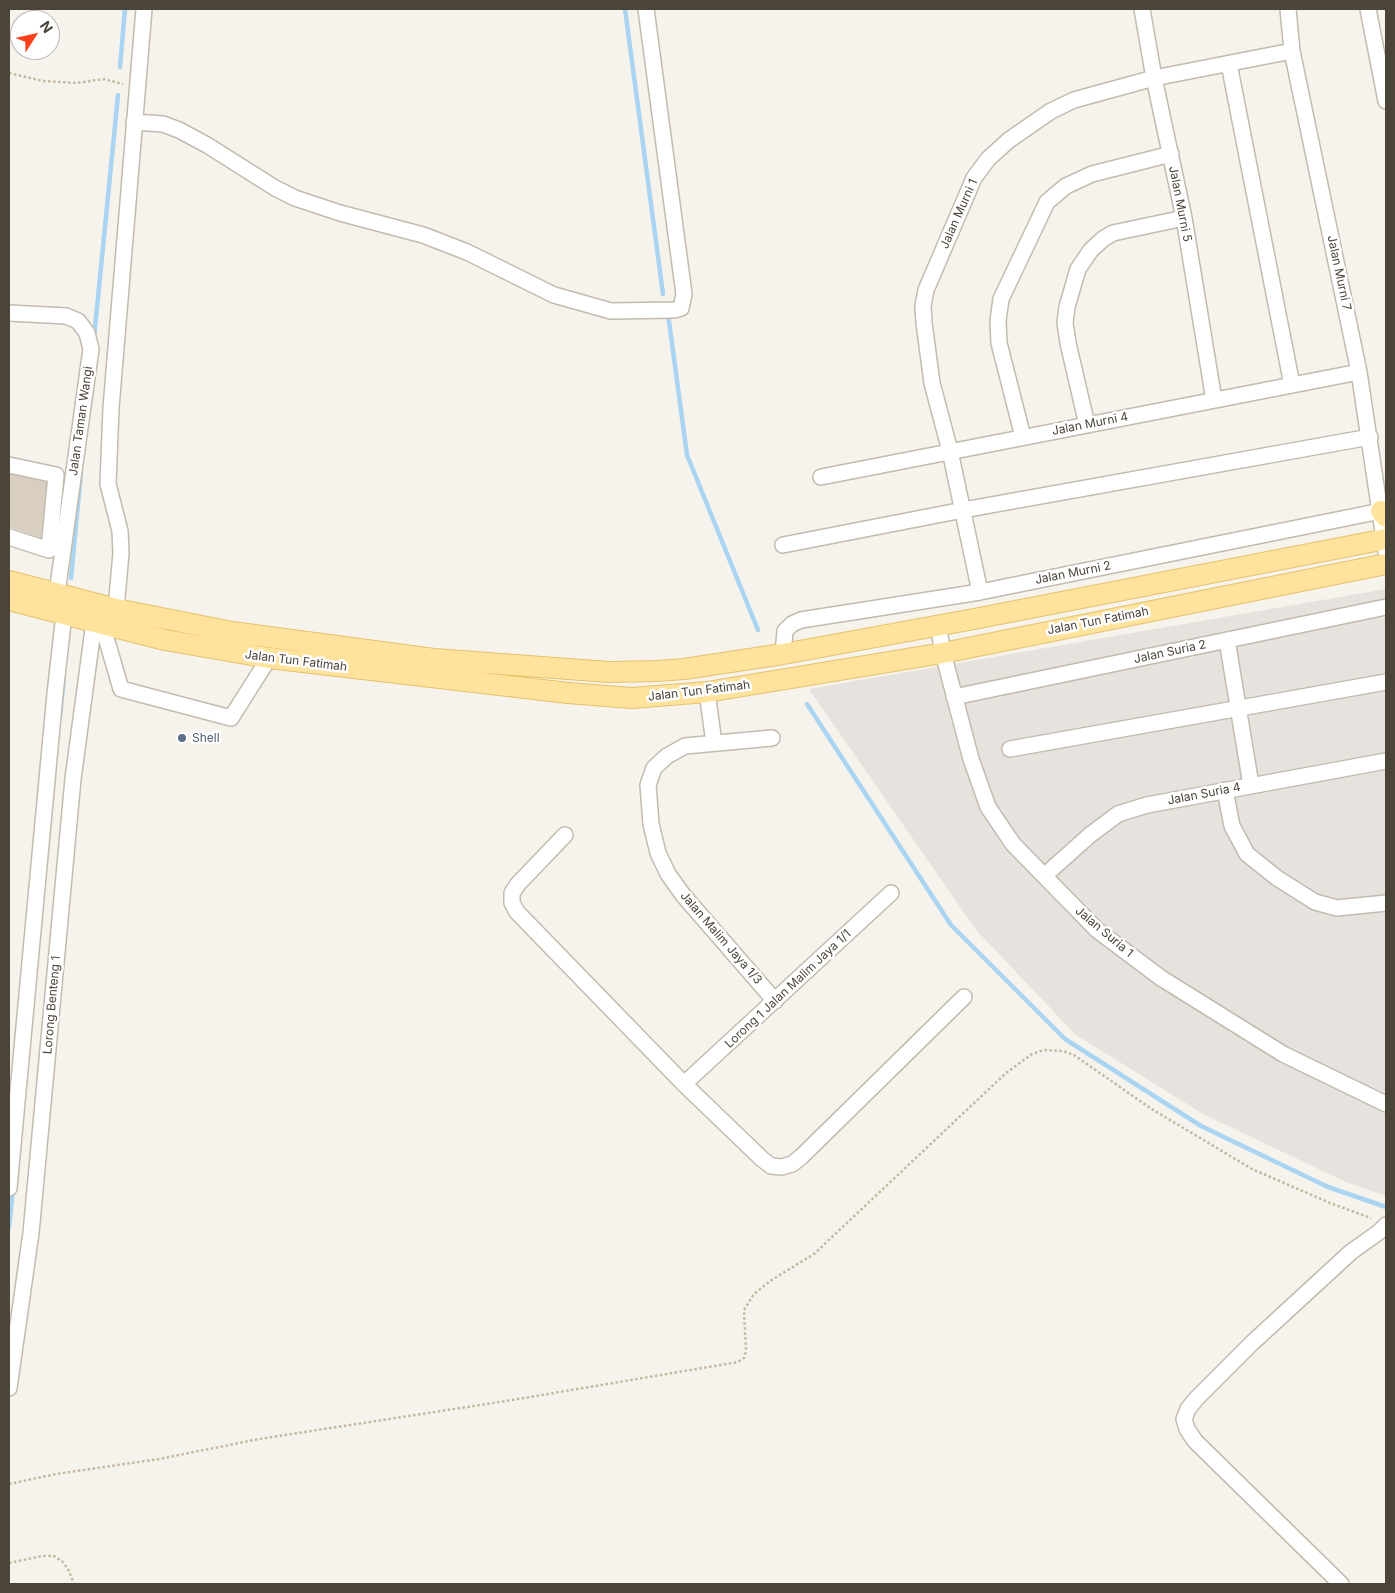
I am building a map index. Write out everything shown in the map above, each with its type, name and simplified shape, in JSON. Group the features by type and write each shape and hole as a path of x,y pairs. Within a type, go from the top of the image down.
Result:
{"main road":[{"name":"Jalan Tun Fatimah","path":"9,580 116,609 232,632 434,659 609,672 658,672 783,654 1386,543"},
{"name":"Jalan Tun Fatimah","path":"9,600 165,640 270,658 607,697 632,698 707,692 943,653 1386,564"}],"street":[{"path":"116,609 120,531 108,484 111,417 144,9"},
{"path":"134,122 163,124 180,130 208,145 275,188 295,198 423,235 467,252 554,295 611,311 675,310 681,308 684,294 646,9"},
{"name":"Jalan Murni 5","path":"1142,9 1154,78 1184,218 1214,400"},
{"name":"Jalan Murni 7","path":"1288,9 1292,52 1359,372 1384,512 1386,543"},
{"path":"1368,9 1386,101"},
{"name":"Jalan Murni 1","path":"980,592 950,451 932,383 923,306 926,290 974,178 988,159 1009,140 1051,111 1074,100 1154,78 1292,52"},
{"path":"1229,64 1292,385"},
{"path":"1023,437 999,343 998,322 1002,298 1047,202 1066,186 1092,174 1171,154"},
{"path":"1087,425 1065,324 1067,307 1078,269 1091,250 1113,233 1184,218"},
{"name":"Jalan Taman Wangi","path":"9,313 66,316 78,321 87,333 91,349 58,594"},
{"name":"Jalan Murni 4","path":"821,477 1359,372"},
{"path":"783,545 963,510 1370,437"},
{"path":"9,465 56,475 49,550 9,537"},
{"name":"Jalan Murni 2","path":"783,654 785,630 801,620 980,592 1384,512"},
{"name":"Jalan Suria 2","path":"954,697 1386,607"},
{"path":"9,1188 15,1060 64,614"},
{"path":"98,623 121,689 231,718 270,658"},
{"name":"Lorong Benteng 1","path":"9,1388 31,1233 73,779 98,623"},
{"name":"Jalan Suria 1","path":"938,625 943,653 971,759 988,807 1013,844 1097,930 1161,978 1283,1054 1386,1104"},
{"path":"1226,640 1251,785"},
{"path":"1010,749 1386,682"},
{"path":"707,692 714,744"},
{"name":"Jalan Malim Jaya 1/3","path":"772,738 684,746 667,756 654,768 648,785 651,824 658,853 668,874 682,895 775,1001"},
{"name":"Jalan Suria 4","path":"1044,876 1090,835 1118,814 1147,805 1386,761"},
{"path":"1225,790 1232,826 1247,854 1277,878 1315,902 1337,908 1386,904"},
{"path":"565,835 518,884 512,893 512,903 517,912 684,1084 771,1166 782,1167 792,1164 801,1157 964,997"},
{"name":"Lorong 1 Jalan Malim Jaya 1/1","path":"684,1084 891,893"},
{"path":"1341,1584 1195,1441 1187,1429 1184,1418 1196,1399 1252,1343 1351,1252 1380,1232 1382,1223"}],"path":[{"path":"9,73 43,81 62,83 104,79 137,89"},
{"path":"9,1484 56,1474 159,1459 259,1439 738,1362 744,1358 746,1351 744,1310 754,1294 770,1281 814,1254 1006,1072 1032,1054 1044,1050 1064,1051 1074,1055 1150,1108 1252,1169 1382,1223"},
{"path":"9,1563 42,1556 54,1556 63,1562 74,1584"}],"shaded area":[{"path":"1386,589 1386,1196 1346,1182 1203,1114 1076,1035 976,930 809,689"}],"building":[{"path":"9,470 48,479 44,539 9,527"}],"waterway":[{"path":"120,67 125,9"},
{"path":"625,9 663,294"},
{"path":"94,338 118,95"},
{"path":"668,314 687,455 758,630"},
{"path":"71,578 81,472"},
{"path":"60,717 64,677"},
{"path":"807,704 951,925 1065,1039 1201,1126 1328,1187 1386,1207"},
{"path":"9,1228 13,1189"}],"place":[{"name":"Shell","path":"182,738"}]}
